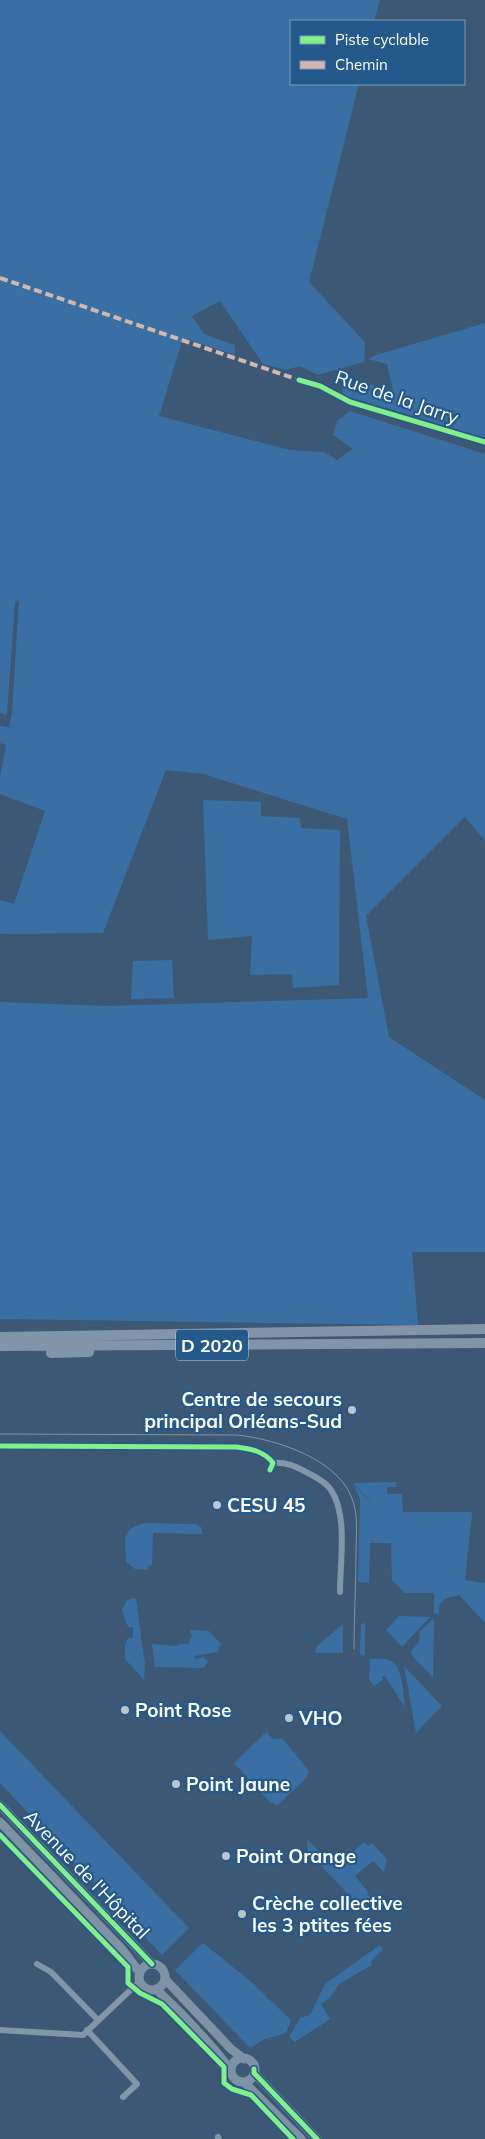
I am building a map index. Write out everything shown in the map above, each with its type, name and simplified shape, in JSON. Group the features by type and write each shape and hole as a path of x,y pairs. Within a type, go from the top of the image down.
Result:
{"main road":[{"path":"347,1333 485,1330"},
{"name":"D 2020","path":"0,1338 347,1333 485,1334"},
{"name":"D 2020","path":"0,1346 425,1343 485,1345"},
{"path":"0,1352 74,1354 145,1346"}],"street":[{"name":"Rue de la Jarry","path":"299,380 320,386 350,402 485,442"},
{"path":"0,1446 237,1448 264,1453 273,1463"},
{"path":"273,1463 282,1462 294,1466 311,1474 330,1488 338,1504 341,1520 340,1592"},
{"path":"270,1470 273,1463"},
{"name":"Avenue de l'Hôpital","path":"2,1810 16,1822 152,1964"},
{"path":"3,1827 16,1822"},
{"name":"Avenue de l'Hôpital","path":"3,1827 121,1948 140,1977"},
{"path":"37,1964 51,1972 98,2020"},
{"path":"0,2030 83,2035 140,1977 144,1967 152,1964 162,1969 165,1979 231,2049 252,2063 254,2073 317,2139"},
{"path":"140,1977 148,1989 156,1989 162,1985 165,1979"},
{"path":"156,1989 179,2010 231,2070 235,2079 244,2082 301,2139"},
{"path":"88,2030 137,2084 123,2097"},
{"path":"231,2070 237,2060 244,2059"},
{"path":"244,2082 251,2079 254,2073"}],"shaded area":[{"path":"0,0 380,0 374,20 290,20 290,85 359,85 309,282 365,342 364,362 318,375 300,366 286,370 263,364 220,301 192,316 204,334 235,345 235,355 183,338 159,416 290,450 324,452 337,460 353,449 333,435 337,421 350,411 485,454 485,841 465,817 366,916 389,1037 485,1100 485,1252 412,1252 418,1325 0,1319 0,1002 108,1006 368,998 347,819 203,774 166,770 103,933 0,934 0,900 14,904 45,811 0,794 0,778 6,745 0,743 0,726 9,727 12,712 19,600 15,602 7,715 0,713"},
{"path":"485,323 485,438 343,395 342,385 363,383 393,390 387,364 368,359"},
{"path":"203,800 261,802 261,816 300,818 301,828 340,830 339,985 293,988 292,974 250,975 252,936 208,940"},
{"path":"172,960 174,998 131,999 133,961"},
{"path":"396,1482 396,1487 387,1487 387,1494 402,1494 403,1512 472,1512 465,1580 485,1583 485,1623 459,1595 441,1602 439,1614 434,1613 434,1593 405,1593 392,1580 391,1543 370,1543 369,1583 358,1582 360,1499 353,1484 390,1522 353,1483"},
{"path":"143,1523 195,1524 201,1527 203,1534 153,1533 152,1565 148,1566 148,1570 135,1569 126,1562 125,1539 130,1529"},
{"path":"133,1598 136,1599 145,1665 144,1680 125,1659 125,1645 128,1638 133,1638 133,1627 128,1627 122,1610 126,1601"},
{"path":"399,1616 430,1617 402,1647 386,1630"},
{"path":"433,1619 433,1678 410,1653 419,1642 420,1631"},
{"path":"365,1622 365,1656 360,1655 361,1625"},
{"path":"343,1624 343,1653 315,1653 316,1647"},
{"path":"190,1630 209,1631 222,1645 219,1647 218,1652 195,1656 196,1659 204,1657 208,1662 203,1668 155,1667 152,1644 176,1646 189,1644 192,1637"},
{"path":"370,1659 386,1659 392,1661 396,1666 402,1679 405,1708 385,1676 382,1676 383,1680 374,1686 369,1680"},
{"path":"404,1666 442,1706 416,1733"},
{"path":"0,1731 189,1928 162,1955 0,1783"},
{"path":"266,1732 273,1739 282,1738 309,1771 306,1778 278,1805 270,1802 234,1763"},
{"path":"307,1839 333,1866 345,1854 348,1857 364,1842 368,1846 372,1843 387,1859 384,1872 373,1861 355,1876 373,1900 363,1910 308,1852"},
{"path":"203,1943 249,1980 289,2018 291,2021 286,2033 265,2039 250,2048 175,1970"},
{"path":"380,1945 383,1950 371,1961 372,1965 339,1984 330,1998 321,2004 330,2019 295,2042 289,2037 300,2018 310,2015 325,1984"}],"tram line":[{"path":"0,1434 237,1435 286,1446 318,1461 332,1471 343,1483 354,1503 357,1531 354,1649"}],"marked path":[{"path":"0,278 299,380"}],"cycle path":[{"path":"299,380 320,386 350,402 485,442"},
{"path":"0,1446 237,1447 252,1450 266,1456 273,1463 270,1470"},
{"path":"0,1805 152,1964"},
{"path":"0,1835 128,1967 128,1983 140,1993 162,2004 224,2067 224,2083 232,2089 251,2095 293,2139"},
{"path":"254,2069 254,2073 317,2139"}],"place":[{"name":"Centre de secours principal Orléans-Sud","path":"352,1410"},
{"name":"CESU 45","path":"217,1505"},
{"name":"Point Rose","path":"125,1710"},
{"name":"VHO","path":"289,1718"},
{"name":"Point Jaune","path":"176,1784"},
{"name":"Point Orange","path":"226,1856"},
{"name":"Crèche collective les 3 ptites fées","path":"242,1914"}]}
